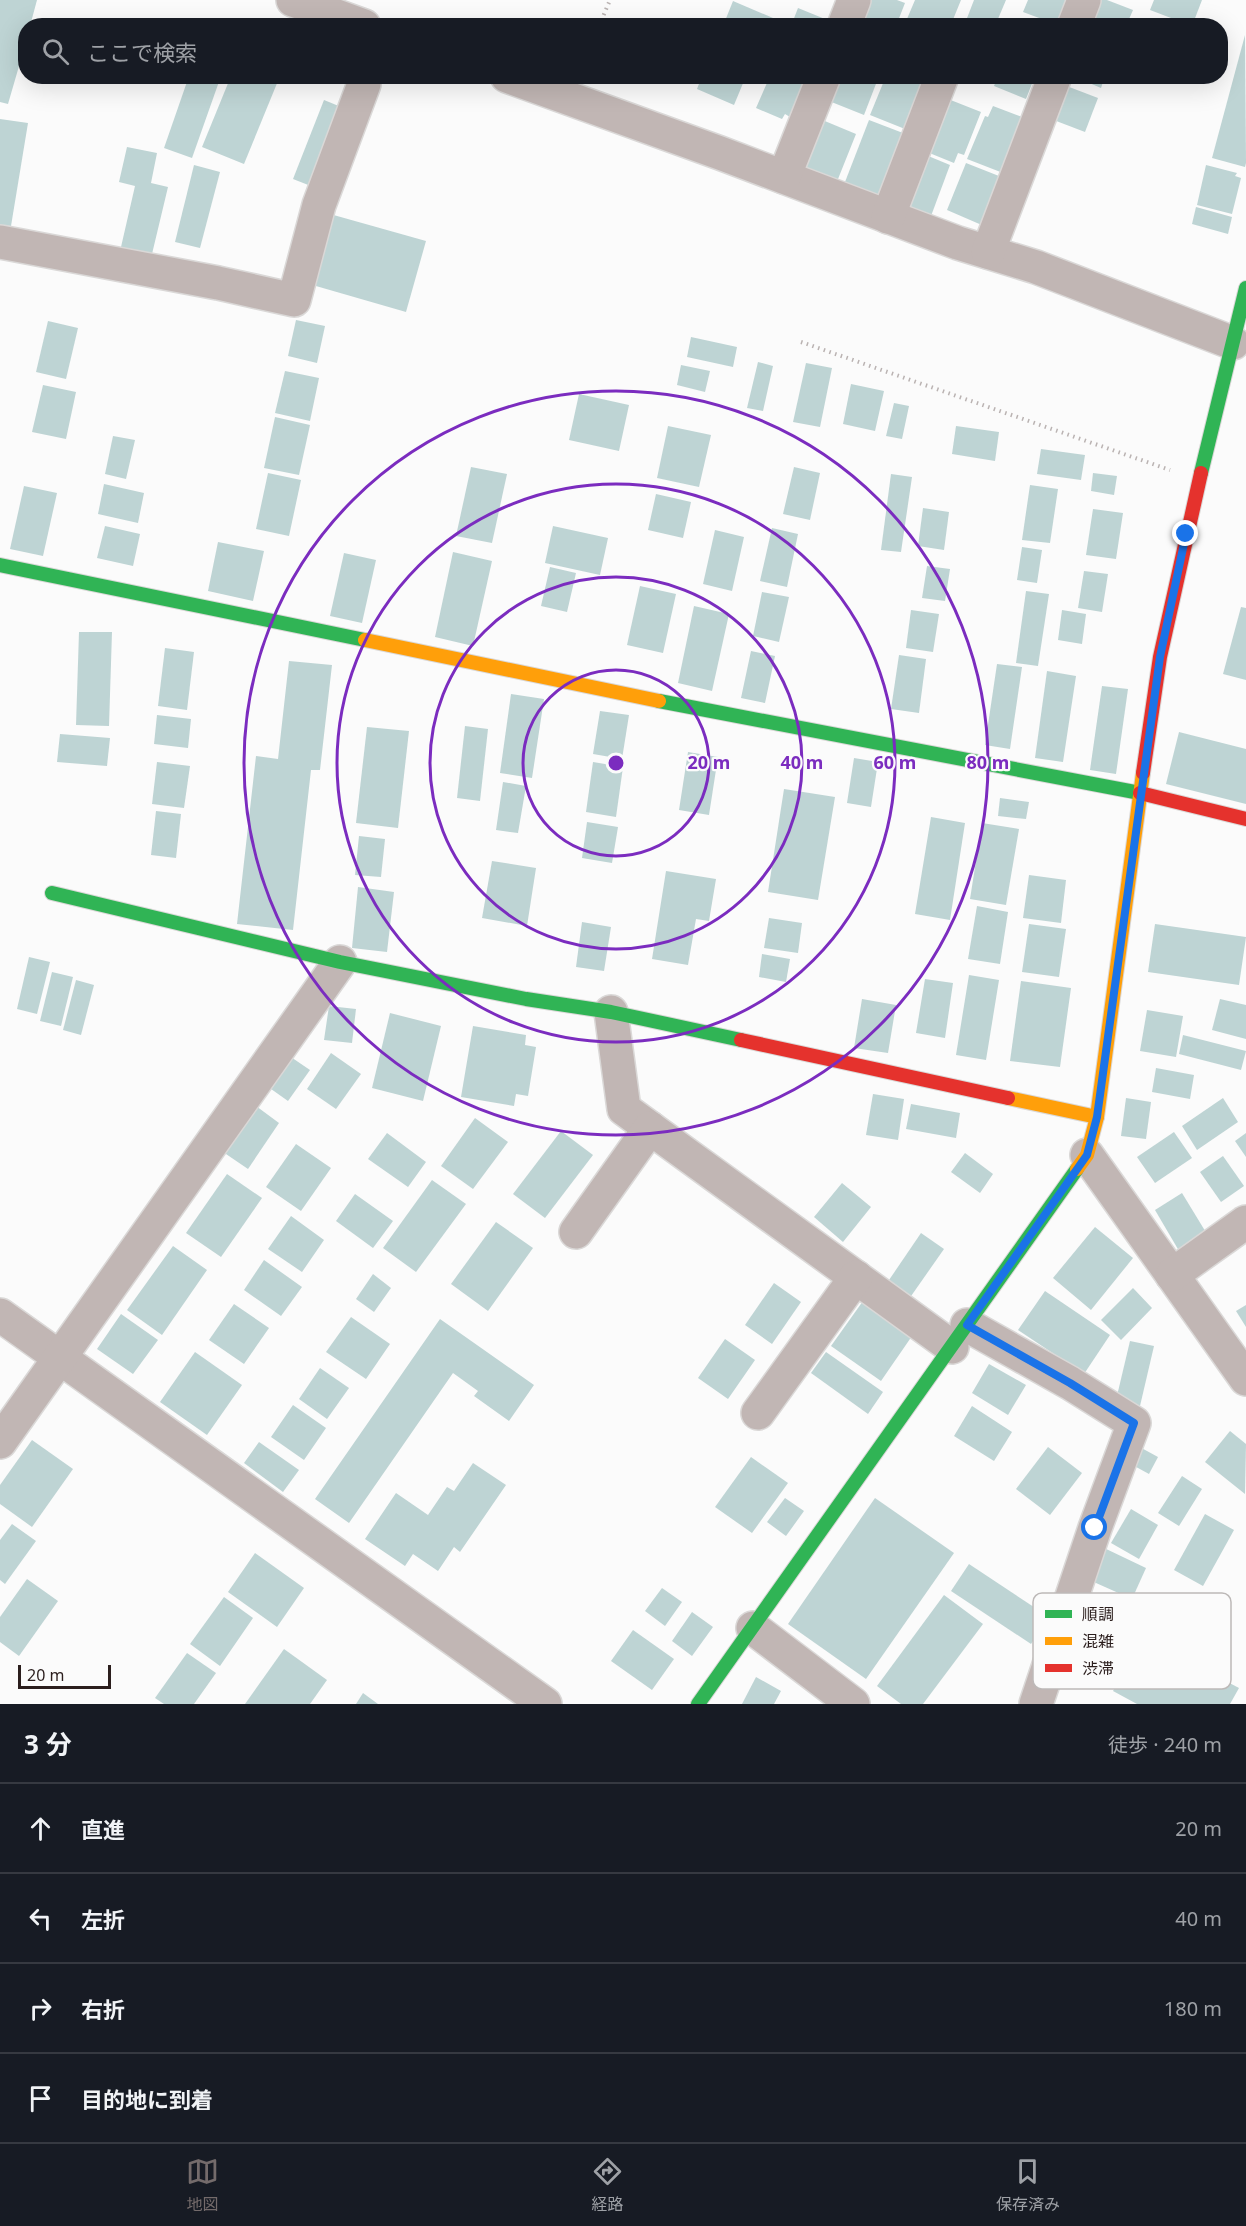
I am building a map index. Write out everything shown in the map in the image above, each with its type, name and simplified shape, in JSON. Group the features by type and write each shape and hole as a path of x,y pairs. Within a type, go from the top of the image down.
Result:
{"street":[{"path":"293,0 342,18"},
{"path":"847,18 854,0"},
{"path":"1077,18 1084,0"},
{"path":"0,242 218,283 294,300 319,205 364,84"},
{"path":"529,84 888,217 1036,267 1239,346"},
{"path":"784,177 821,84"},
{"path":"888,217 939,84"},
{"path":"988,252 1052,84"},
{"path":"698,1704 1087,1155 1097,1117 1160,657 1199,480 1239,346 1246,288"},
{"path":"0,565 698,709 1140,793 1246,819"},
{"path":"52,893 340,962 526,999 611,1012 1097,1117"},
{"path":"0,1442 340,962"},
{"path":"611,1012 624,1108 856,1277 959,1336 1070,1383 1134,1423 1073,1593"},
{"path":"576,1232 650,1128"},
{"path":"1087,1155 1246,1379"},
{"path":"1172,1275 1246,1222"},
{"path":"758,1413 856,1277"},
{"path":"0,1315 545,1704"},
{"path":"753,1628 853,1704"},
{"path":"1036,1704 1041,1689"}],"path":[{"path":"602,18 610,0"},
{"path":"801,342 1199,480"}],"building":[{"path":"0,0 37,0 32,18 18,18 18,70 8,104 0,102"},
{"path":"869,0 897,0 905,3 899,18 862,18"},
{"path":"915,0 961,0 954,18 907,18"},
{"path":"974,0 1006,0 998,18 967,18"},
{"path":"1028,0 1067,0 1061,18 1039,18 1023,12"},
{"path":"1096,0 1107,0 1133,10 1130,18 1089,18"},
{"path":"1154,0 1202,0 1195,18 1171,18 1150,10"},
{"path":"733,1 773,18 726,18"},
{"path":"798,8 823,18 794,18"},
{"path":"1245,35 1246,163 1245,167 1212,158"},
{"path":"186,84 218,84 192,158 164,148"},
{"path":"228,84 277,84 244,164 202,147"},
{"path":"699,84 743,84 734,105 697,89"},
{"path":"766,84 805,84 790,117 785,114 782,119 756,108"},
{"path":"836,84 876,84 864,115 829,101"},
{"path":"883,84 923,84 905,129 870,115"},
{"path":"995,84 1032,84 1026,99 994,86"},
{"path":"1064,85 1098,98 1085,132 1051,119"},
{"path":"943,97 981,112 964,155 958,153 954,163 922,150"},
{"path":"324,100 351,111 321,190 293,179"},
{"path":"993,106 1025,118 1003,173 967,159 985,116 988,117"},
{"path":"0,119 28,123 11,226 0,225"},
{"path":"820,119 856,134 836,184 800,170"},
{"path":"869,120 903,133 879,195 845,182"},
{"path":"127,147 157,153 151,183 168,187 152,254 121,247 135,186 119,182"},
{"path":"921,153 950,165 931,216 901,204"},
{"path":"966,163 1004,178 984,226 947,210"},
{"path":"194,165 220,172 200,248 175,242"},
{"path":"1206,165 1237,173 1235,176 1241,178 1232,214 1197,205"},
{"path":"1196,207 1232,217 1228,234 1192,224"},
{"path":"330,214 426,241 406,312 309,284"},
{"path":"296,320 325,326 317,363 288,356"},
{"path":"48,321 78,328 66,379 36,372"},
{"path":"691,337 737,347 733,367 687,357"},
{"path":"758,362 773,366 763,411 747,408"},
{"path":"806,363 832,368 820,427 793,422"},
{"path":"681,365 710,371 705,392 677,385"},
{"path":"285,371 319,378 310,421 275,413"},
{"path":"851,384 884,391 875,431 843,424"},
{"path":"43,385 76,392 66,439 32,432"},
{"path":"579,394 629,405 619,451 569,440"},
{"path":"894,403 909,406 902,439 886,436"},
{"path":"275,417 310,425 299,475 264,468"},
{"path":"668,426 711,435 699,487 657,478"},
{"path":"956,426 999,432 995,461 952,454"},
{"path":"113,436 135,440 126,479 105,474"},
{"path":"1041,449 1085,455 1081,480 1037,474"},
{"path":"471,467 507,474 492,543 456,536"},
{"path":"794,467 820,473 810,520 783,514"},
{"path":"268,473 301,480 289,536 256,529"},
{"path":"1093,473 1117,476 1114,495 1091,491"},
{"path":"891,474 912,477 901,552 881,550"},
{"path":"104,484 144,493 138,523 98,514"},
{"path":"1030,485 1058,489 1050,543 1022,540"},
{"path":"24,486 57,493 43,556 10,549"},
{"path":"656,494 691,502 683,538 648,530"},
{"path":"923,508 949,512 944,550 918,546"},
{"path":"1093,509 1123,513 1116,559 1086,555"},
{"path":"105,526 140,534 133,566 97,558"},
{"path":"553,526 608,538 600,575 545,563"},
{"path":"772,528 798,534 787,587 760,581"},
{"path":"715,530 744,537 732,591 703,584"},
{"path":"218,542 264,551 253,601 208,591"},
{"path":"1022,547 1042,550 1037,583 1017,580"},
{"path":"453,552 492,561 473,646 435,637"},
{"path":"344,553 376,560 362,623 330,616"},
{"path":"927,566 950,569 945,601 922,598"},
{"path":"550,567 576,573 567,612 541,606"},
{"path":"1084,571 1108,574 1102,612 1078,608"},
{"path":"640,586 676,594 663,653 627,645"},
{"path":"1026,591 1049,594 1038,666 1016,663"},
{"path":"762,592 789,597 779,642 753,636"},
{"path":"694,606 729,614 712,691 678,683"},
{"path":"1241,607 1246,608 1246,680 1223,674"},
{"path":"911,610 939,614 933,652 906,648"},
{"path":"1062,610 1086,614 1082,644 1058,640"},
{"path":"79,632 112,632 109,726 76,725"},
{"path":"165,648 194,652 187,710 158,706"},
{"path":"751,651 775,656 765,703 741,698"},
{"path":"899,655 926,659 919,713 891,709"},
{"path":"289,661 332,665 320,770 311,770 293,930 237,924 256,756 278,759"},
{"path":"997,664 1022,667 1010,749 985,745"},
{"path":"1047,671 1076,676 1063,762 1035,758"},
{"path":"1102,686 1128,689 1116,774 1090,770"},
{"path":"511,694 544,699 532,778 500,773"},
{"path":"600,711 629,715 622,759 593,754"},
{"path":"157,715 191,719 188,748 154,744"},
{"path":"465,726 488,729 480,801 457,798"},
{"path":"367,727 409,731 398,828 356,823"},
{"path":"1179,732 1246,749 1246,804 1166,784"},
{"path":"60,734 110,738 107,766 57,762"},
{"path":"688,752 718,757 709,815 679,810"},
{"path":"854,758 878,762 871,807 847,803"},
{"path":"157,762 190,766 184,808 152,804"},
{"path":"593,762 623,767 616,817 586,812"},
{"path":"503,782 526,786 518,833 496,830"},
{"path":"784,789 835,797 818,900 768,892"},
{"path":"1000,798 1029,802 1026,819 998,816"},
{"path":"156,811 181,814 176,858 151,855"},
{"path":"931,817 965,823 950,920 915,914"},
{"path":"587,822 618,827 612,863 582,858"},
{"path":"982,823 1019,829 1006,905 970,899"},
{"path":"359,836 385,839 381,877 355,875"},
{"path":"492,861 536,868 527,926 482,918"},
{"path":"666,871 716,879 709,921 696,919 688,965 652,959"},
{"path":"1029,875 1066,880 1061,923 1023,918"},
{"path":"358,887 394,892 387,952 352,948"},
{"path":"977,906 1008,912 1000,964 968,959"},
{"path":"769,918 802,923 798,953 764,948"},
{"path":"582,922 611,927 604,971 576,967"},
{"path":"1029,924 1066,929 1059,977 1022,972"},
{"path":"1155,924 1246,937 1239,985 1148,972"},
{"path":"762,954 790,959 786,982 759,977"},
{"path":"29,957 50,962 37,1014 17,1009"},
{"path":"52,972 73,977 61,1026 40,1021"},
{"path":"969,975 999,980 986,1060 956,1055"},
{"path":"925,979 953,983 945,1038 916,1033"},
{"path":"76,980 94,985 81,1035 63,1030"},
{"path":"1021,981 1071,988 1060,1067 1010,1061"},
{"path":"862,999 896,1005 888,1053 854,1048"},
{"path":"1220,999 1246,1005 1246,1039 1212,1030"},
{"path":"329,1006 356,1009 352,1043 324,1040"},
{"path":"1147,1010 1183,1016 1176,1057 1140,1051"},
{"path":"390,1013 441,1026 423,1101 372,1088"},
{"path":"473,1026 526,1035 525,1045 536,1047 528,1096 516,1094 514,1106 461,1097"},
{"path":"1183,1035 1246,1051 1241,1070 1179,1054"},
{"path":"285,1053 310,1070 288,1101 264,1084"},
{"path":"331,1053 361,1074 336,1109 307,1089"},
{"path":"1156,1068 1194,1075 1190,1099 1152,1092"},
{"path":"873,1094 904,1099 898,1140 866,1135"},
{"path":"1126,1098 1151,1102 1146,1139 1121,1136"},
{"path":"1223,1098 1238,1122 1197,1150 1182,1126"},
{"path":"911,1104 960,1113 956,1138 906,1129"},
{"path":"256,1106 279,1123 248,1169 223,1152"},
{"path":"475,1118 508,1142 473,1189 441,1166"},
{"path":"561,1131 593,1155 545,1218 513,1194"},
{"path":"1174,1132 1192,1158 1155,1183 1137,1157"},
{"path":"387,1133 426,1162 408,1187 368,1159"},
{"path":"1246,1133 1246,1157 1235,1141"},
{"path":"296,1144 331,1168 301,1211 266,1187"},
{"path":"965,1153 993,1174 980,1193 951,1172"},
{"path":"1223,1156 1244,1186 1221,1202 1200,1172"},
{"path":"227,1174 262,1198 221,1257 186,1233"},
{"path":"432,1180 466,1204 416,1272 383,1248"},
{"path":"842,1183 871,1207 843,1242 814,1217"},
{"path":"1182,1193 1210,1239 1182,1256 1155,1210"},
{"path":"355,1194 393,1221 373,1248 336,1221"},
{"path":"291,1216 324,1240 302,1272 268,1249"},
{"path":"496,1222 533,1248 488,1311 451,1284"},
{"path":"1095,1227 1133,1258 1091,1310 1053,1278"},
{"path":"921,1233 944,1249 909,1299 887,1283"},
{"path":"173,1246 207,1270 162,1335 127,1310"},
{"path":"264,1260 302,1287 281,1316 244,1290"},
{"path":"373,1274 391,1288 374,1312 356,1299"},
{"path":"774,1283 801,1302 772,1344 745,1325"},
{"path":"1133,1288 1152,1308 1121,1340 1101,1320"},
{"path":"1045,1291 1110,1335 1084,1374 1018,1330"},
{"path":"863,1301 912,1336 881,1381 831,1346"},
{"path":"234,1304 269,1328 244,1364 209,1340"},
{"path":"1246,1305 1246,1327 1236,1311"},
{"path":"121,1314 158,1340 133,1374 97,1349"},
{"path":"351,1317 390,1344 366,1379 326,1352"},
{"path":"440,1319 534,1385 509,1421 474,1396 478,1391 453,1373 349,1523 315,1499"},
{"path":"725,1339 755,1360 728,1399 698,1378"},
{"path":"1130,1341 1154,1346 1140,1406 1116,1400"},
{"path":"195,1352 242,1385 207,1435 160,1402"},
{"path":"826,1352 883,1392 868,1414 811,1373"},
{"path":"989,1364 1026,1385 1008,1415 972,1393"},
{"path":"320,1368 349,1388 327,1419 299,1399"},
{"path":"293,1405 326,1428 304,1460 271,1437"},
{"path":"972,1406 1012,1432 994,1461 954,1436"},
{"path":"1230,1431 1246,1444 1245,1494 1205,1462"},
{"path":"32,1440 73,1469 32,1527 0,1504 0,1485"},
{"path":"259,1442 299,1470 283,1492 244,1463"},
{"path":"1136,1445 1158,1457 1149,1474 1127,1462"},
{"path":"1048,1447 1082,1473 1050,1515 1016,1489"},
{"path":"751,1457 788,1483 752,1533 715,1507"},
{"path":"473,1463 506,1485 460,1552 454,1547 438,1571 413,1554 405,1566 365,1539 396,1493 428,1515 447,1487 454,1491"},
{"path":"1182,1476 1202,1489 1179,1526 1158,1513"},
{"path":"785,1498 804,1511 786,1536 767,1522"},
{"path":"875,1498 954,1553 866,1679 788,1624"},
{"path":"1131,1509 1158,1525 1139,1559 1111,1543"},
{"path":"1205,1514 1234,1530 1203,1586 1174,1570"},
{"path":"12,1524 36,1541 5,1584 0,1580 0,1540"},
{"path":"1102,1547 1146,1568 1135,1593 1118,1593 1087,1579"},
{"path":"255,1553 304,1588 277,1627 228,1592"},
{"path":"969,1564 1033,1606 1033,1641 1031,1644 951,1591"},
{"path":"27,1579 58,1601 19,1656 0,1642 0,1617"},
{"path":"662,1588 682,1602 665,1626 645,1611"},
{"path":"944,1595 983,1624 923,1704 901,1704 877,1686"},
{"path":"224,1597 253,1618 220,1666 190,1644"},
{"path":"692,1612 713,1627 692,1656 672,1641"},
{"path":"633,1630 674,1659 652,1690 611,1661"},
{"path":"284,1649 327,1680 310,1704 245,1704"},
{"path":"187,1653 216,1673 194,1704 164,1704 155,1698"},
{"path":"756,1677 781,1691 774,1704 742,1704"},
{"path":"1231,1684 1239,1688 1230,1704 1137,1704 1113,1691 1114,1689 1231,1689"},
{"path":"363,1693 378,1704 356,1704"}],"traffic: fast":[{"path":"1201,473 1246,288"},
{"path":"0,565 365,640"},
{"path":"659,701 1140,793"},
{"path":"52,893 340,962 526,999 611,1012 741,1040"},
{"path":"698,1704 1077,1169"}],"traffic: slow":[{"path":"365,640 659,701"},
{"path":"1077,1169 1087,1155 1097,1117 1143,773"},
{"path":"1008,1098 1097,1117"}],"traffic: jam":[{"path":"1143,773 1160,657 1201,473"},
{"path":"1140,793 1246,819"},
{"path":"741,1040 1008,1098"}],"route":[{"path":"1095,1528 1134,1423 1070,1383 967,1325 1087,1155 1097,1117 1160,657 1186,534"}]}
